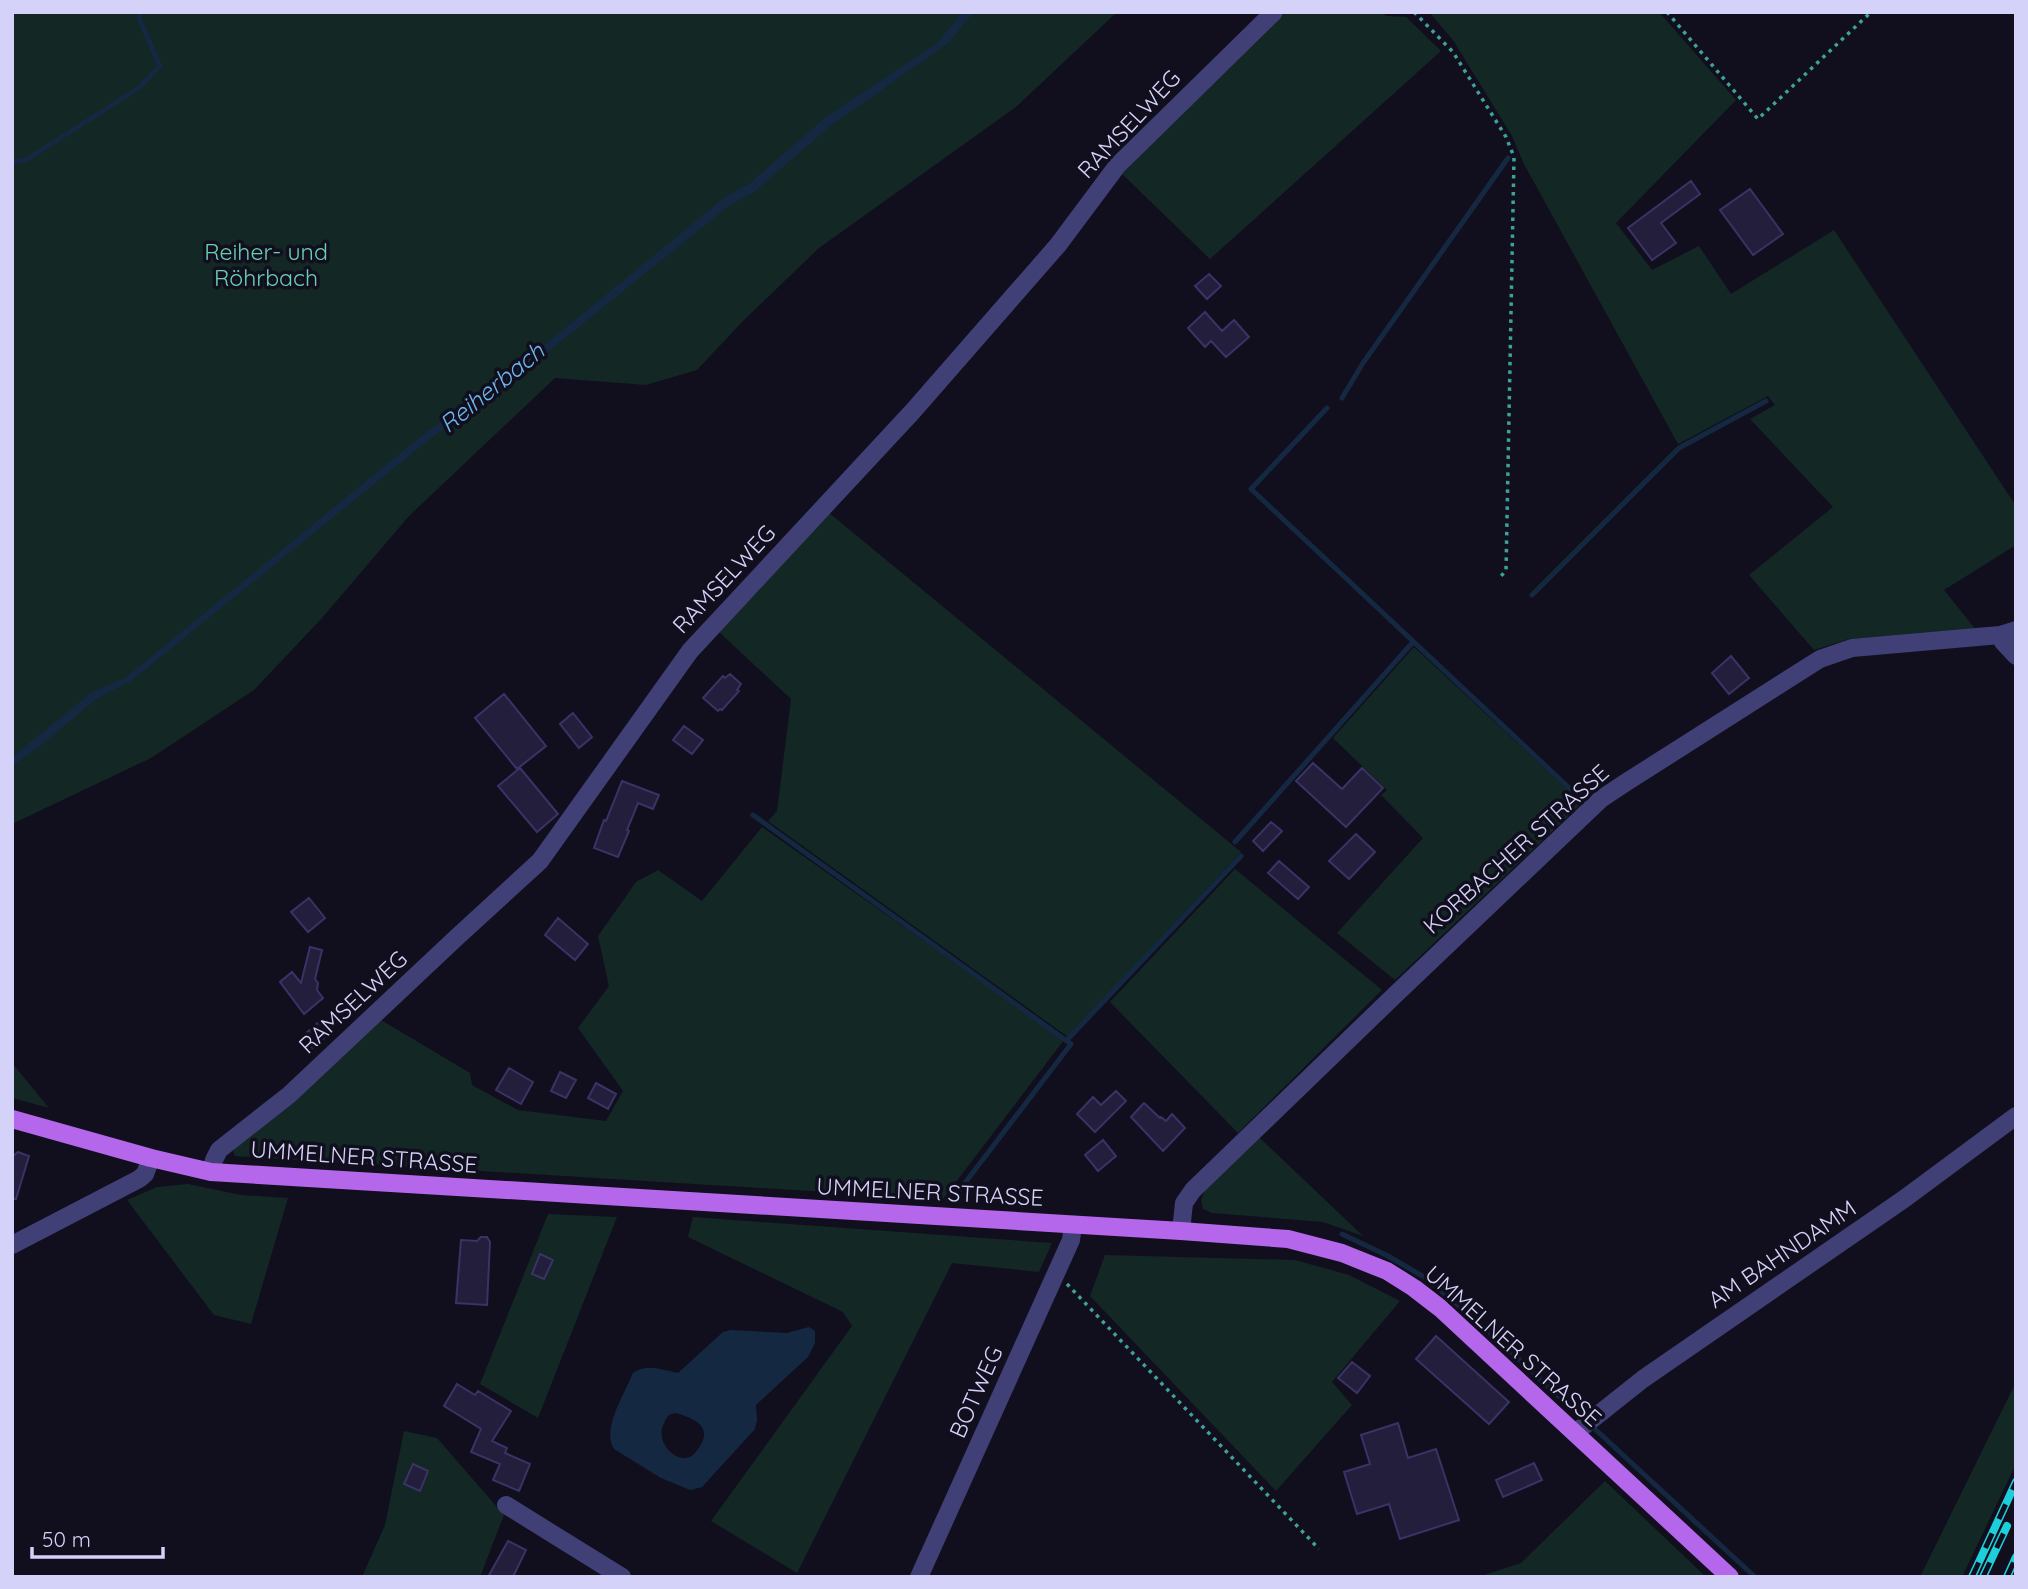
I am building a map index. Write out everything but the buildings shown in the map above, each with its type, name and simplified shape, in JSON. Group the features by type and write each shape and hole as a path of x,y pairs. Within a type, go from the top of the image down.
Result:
{"main road":[{"name":"UMMELNER STRASSE","path":"12,1119 211,1172 1181,1231 1288,1239 1342,1253 1387,1271 1440,1308 1730,1577"}],"street":[{"name":"RAMSELWEG","path":"211,1172 219,1150 289,1095 540,861 690,651 913,411 1058,245 1117,166 1274,12"},
{"path":"2008,632 2003,642 2016,656"},
{"name":"KORBACHER STRASSE","path":"1181,1231 1184,1203 1193,1190 1601,799 1820,660 1852,648 2008,632"},
{"name":"AM BAHNDAMM","path":"1575,1433 1643,1379 1905,1199 2016,1116"},
{"path":"12,1245 139,1180 145,1174 151,1158"},
{"name":"BOTWEG","path":"919,1577 1071,1240 1073,1226"},
{"path":"506,1505 622,1577"}],"path":[{"path":"1414,12 1452,52 1506,137 1514,157 1506,571 1500,577"},
{"path":"1667,12 1758,119 1871,12"},
{"path":"1056,1273 1319,1549"}],"green space":[{"name":"Reiher- und Röhrbach","path":"12,12 1117,12 1016,107 819,248 743,321 697,370 646,385 555,378 409,516 322,618 254,690 151,758 12,824"},
{"path":"1286,12 1377,12 1387,16 1406,17 1441,51 1210,259 1122,174"},
{"path":"1429,12 1659,12 1736,100 1616,223 1652,270 1699,246 1731,294 1834,230 2016,506 2016,545 1944,590 1977,631 1849,639 1814,650 1749,575 1833,507 1750,419 1775,405 1768,396 1678,444 1524,164 1512,136 1453,40"},
{"path":"828,512 1241,852 1068,1037 768,821 777,811 791,699 719,632"},
{"path":"1414,647 1582,803 1395,980 1337,933 1423,838 1381,795 1387,790 1333,738"},
{"path":"762,827 1064,1040 943,1199 235,1156 234,1145 381,1020 470,1073 472,1085 518,1110 606,1121 623,1091 578,1028 609,986 598,936 636,882 658,870 702,901"},
{"path":"1235,869 1382,990 1238,1133 1110,1002"},
{"path":"12,1063 49,1108 12,1098"},
{"path":"1259,1137 1363,1236 1323,1222 1212,1213 1203,1209 1201,1200 1205,1189"},
{"path":"188,1184 241,1195 288,1198 251,1324 214,1315 127,1200 157,1187"},
{"path":"548,1214 617,1217 538,1418 480,1384"},
{"path":"693,1217 1052,1243 1039,1272 952,1263 797,1573 711,1521 852,1326 843,1312 688,1237"},
{"path":"1105,1255 1295,1260 1349,1275 1400,1301 1332,1382 1352,1405 1276,1491 1090,1296"},
{"path":"2016,1382 2016,1464 1962,1577 1920,1577"},
{"path":"404,1431 437,1438 504,1515 480,1577 362,1577 385,1525"},
{"path":"1605,1481 1706,1577 1478,1577 1521,1563"}],"water":[{"name":"Reiherbach","path":"963,12 975,12 950,42 833,124 754,192 730,205 528,368 430,439 131,681 96,699 42,745 12,766 12,757 92,692 125,678 425,433 525,361 725,197 750,183 827,116 936,44"},
{"path":"809,1327 815,1331 815,1343 808,1357 756,1405 755,1429 702,1487 690,1490 661,1478 614,1449 610,1432 612,1422 633,1373 649,1368 678,1373 723,1332 731,1330 787,1333","holes":["676,1413 702,1427 704,1438 695,1453 683,1458 676,1456 665,1446 662,1431 667,1417"]}],"waterway":[{"path":"12,162 26,160 140,87 160,66 140,21 139,12"},
{"path":"1342,398 1363,363 1508,158"},
{"path":"1532,595 1679,448 1766,401"},
{"path":"1327,408 1251,489 1583,801"},
{"path":"1235,842 1413,642"},
{"path":"753,815 1071,1044 958,1192"},
{"path":"1067,1040 1241,856"},
{"path":"1342,1234 1426,1278 1577,1413"},
{"path":"1596,1430 1755,1577"}],"railway":[{"path":"1972,1577 2016,1482"},
{"path":"1983,1577 2007,1526"},
{"path":"2007,1577 2016,1557"}]}
